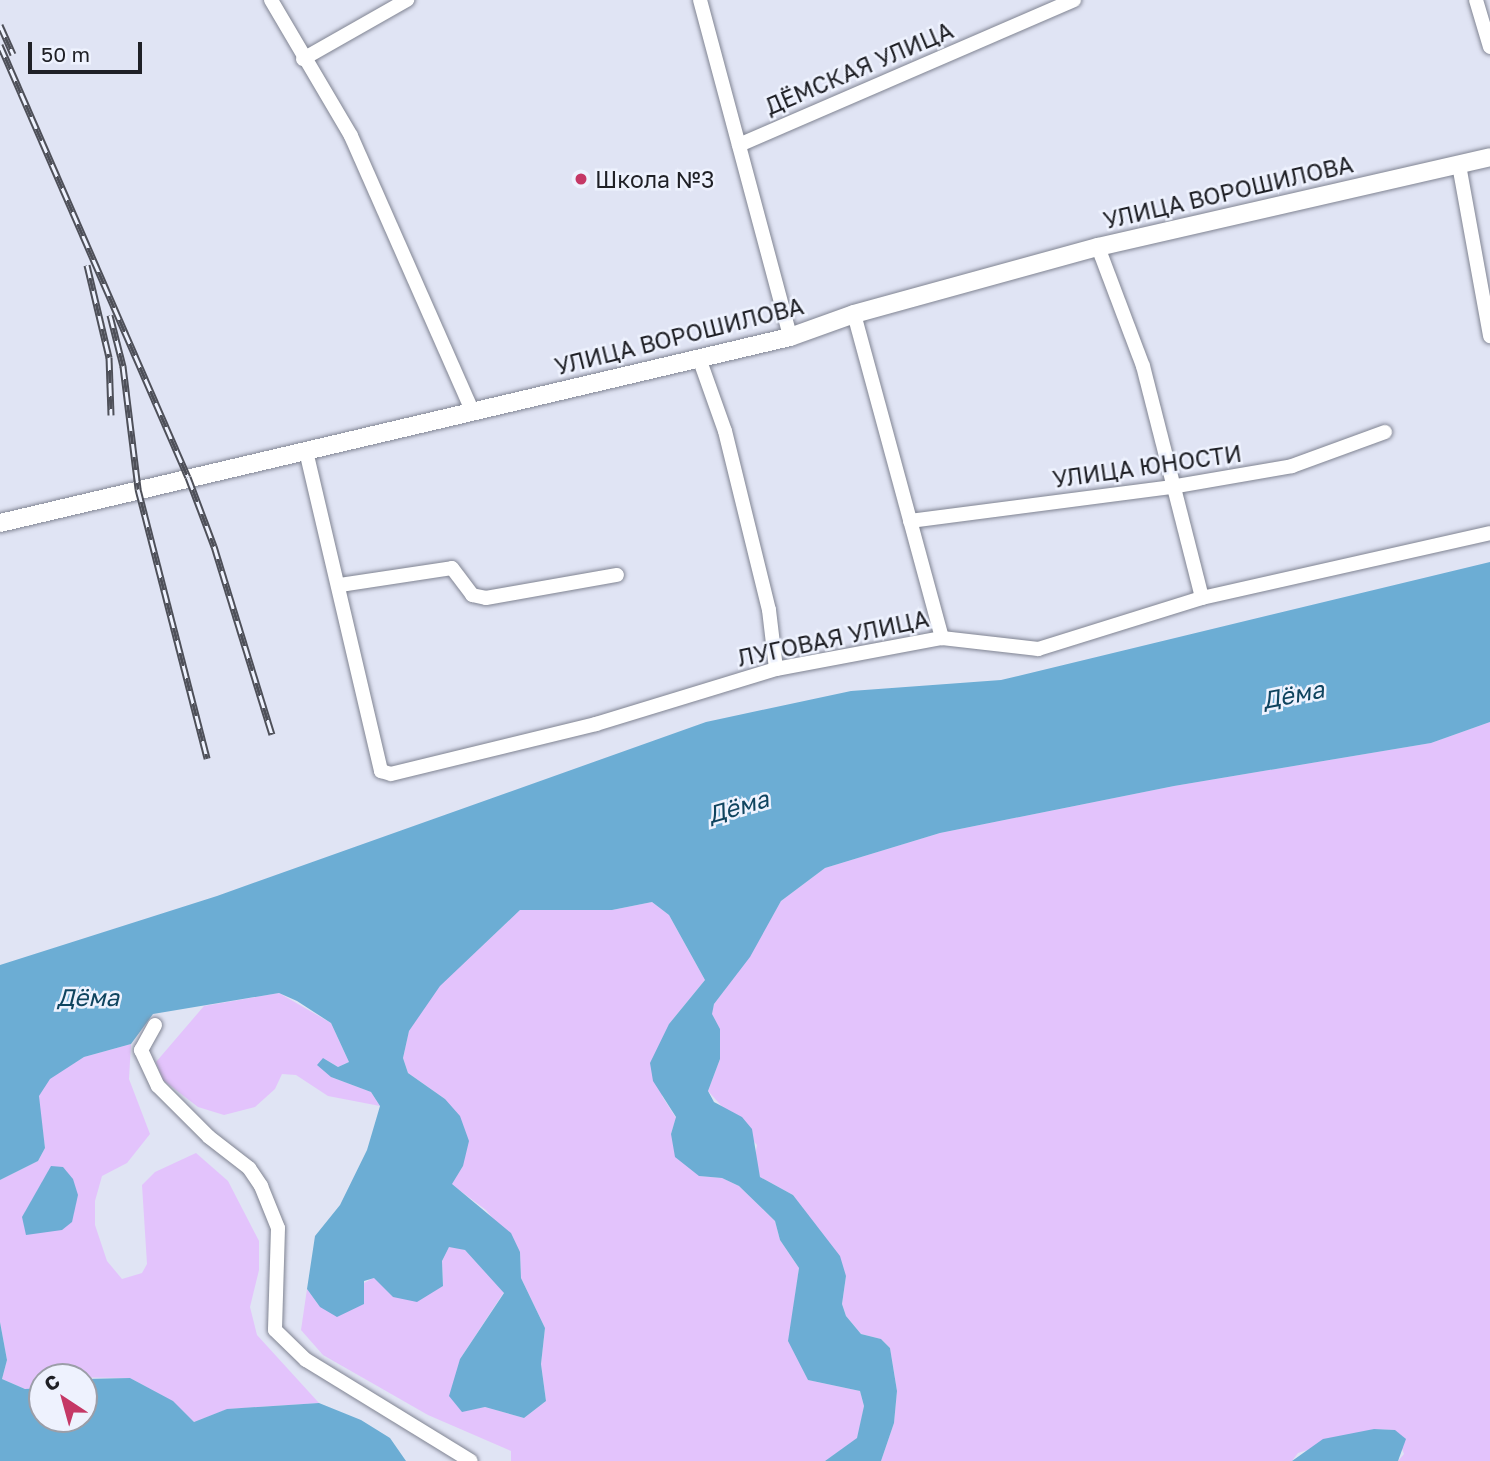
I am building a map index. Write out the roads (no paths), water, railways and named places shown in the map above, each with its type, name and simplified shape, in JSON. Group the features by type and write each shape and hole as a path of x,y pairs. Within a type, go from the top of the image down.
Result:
{"street":[{"path":"271,0 303,59 351,136 472,410"},
{"path":"303,59 407,0"},
{"path":"700,0 790,337"},
{"name":"ДЁМСКАЯ УЛИЦА","path":"739,145 1074,0"},
{"path":"1476,0 1490,47"},
{"name":"УЛИЦА ВОРОШИЛОВА","path":"0,523 790,337 854,314 1098,247 1490,157"},
{"path":"1459,165 1490,336"},
{"path":"1098,247 1143,366 1171,488 1202,598"},
{"path":"854,314 942,638"},
{"path":"699,358 725,431 769,610 776,669"},
{"name":"УЛИЦА ЮНОСТИ","path":"910,521 1171,488 1292,466 1385,432"},
{"path":"306,451 340,585 452,568 472,595 486,598 617,575"},
{"name":"ЛУГОВАЯ УЛИЦА","path":"340,585 381,771 391,774 596,724 776,669 942,638 1038,649 1202,598 1490,533"},
{"path":"155,1025 141,1050 158,1086 209,1138 249,1168 270,1207 278,1228 275,1331 306,1360 471,1461"}],"water":[{"name":"Дёма","path":"1490,562 1490,722 1431,743 1174,786 940,833 825,868 781,901 750,957 714,1004 712,1014 720,1029 720,1059 708,1091 714,1102 742,1117 752,1129 760,1177 793,1195 840,1256 846,1276 842,1304 846,1316 861,1334 881,1339 890,1348 897,1391 894,1423 881,1461 825,1461 857,1438 864,1406 860,1391 808,1380 788,1341 799,1268 780,1240 775,1221 739,1186 722,1178 699,1176 675,1157 671,1134 676,1117 653,1081 650,1063 669,1024 705,980 669,915 652,902 612,910 520,910 440,986 409,1031 403,1058 408,1073 445,1099 460,1116 469,1141 463,1166 452,1184 511,1233 520,1252 521,1278 545,1328 541,1364 546,1401 524,1418 485,1407 462,1412 449,1396 460,1359 504,1293 465,1250 449,1247 442,1261 443,1286 417,1302 393,1297 374,1278 364,1281 364,1304 337,1317 320,1307 307,1289 315,1236 340,1205 367,1150 380,1106 371,1092 331,1077 317,1065 323,1058 338,1067 349,1062 331,1023 297,1001 279,993 153,1014 131,1044 84,1057 50,1079 39,1096 45,1148 38,1161 0,1180 0,965 217,896 706,722 851,691 1001,680"},
{"path":"51,1166 63,1167 73,1179 78,1195 72,1222 62,1230 26,1235 22,1217"},
{"path":"0,1322 7,1360 2,1379 28,1389 28,1433 98,1433 98,1379 130,1378 173,1401 194,1422 227,1409 319,1403 361,1420 390,1438 406,1461 0,1461"},
{"path":"1374,1429 1395,1430 1406,1439 1398,1461 1292,1461 1323,1439"}],"railway":[{"path":"0,25 13,54"},
{"path":"0,45 188,477 214,546 272,734"},
{"path":"87,265 109,357 111,415"},
{"path":"110,315 123,366 138,489 207,758"}],"place":[{"name":"Школа №3","path":"581,179"}]}
